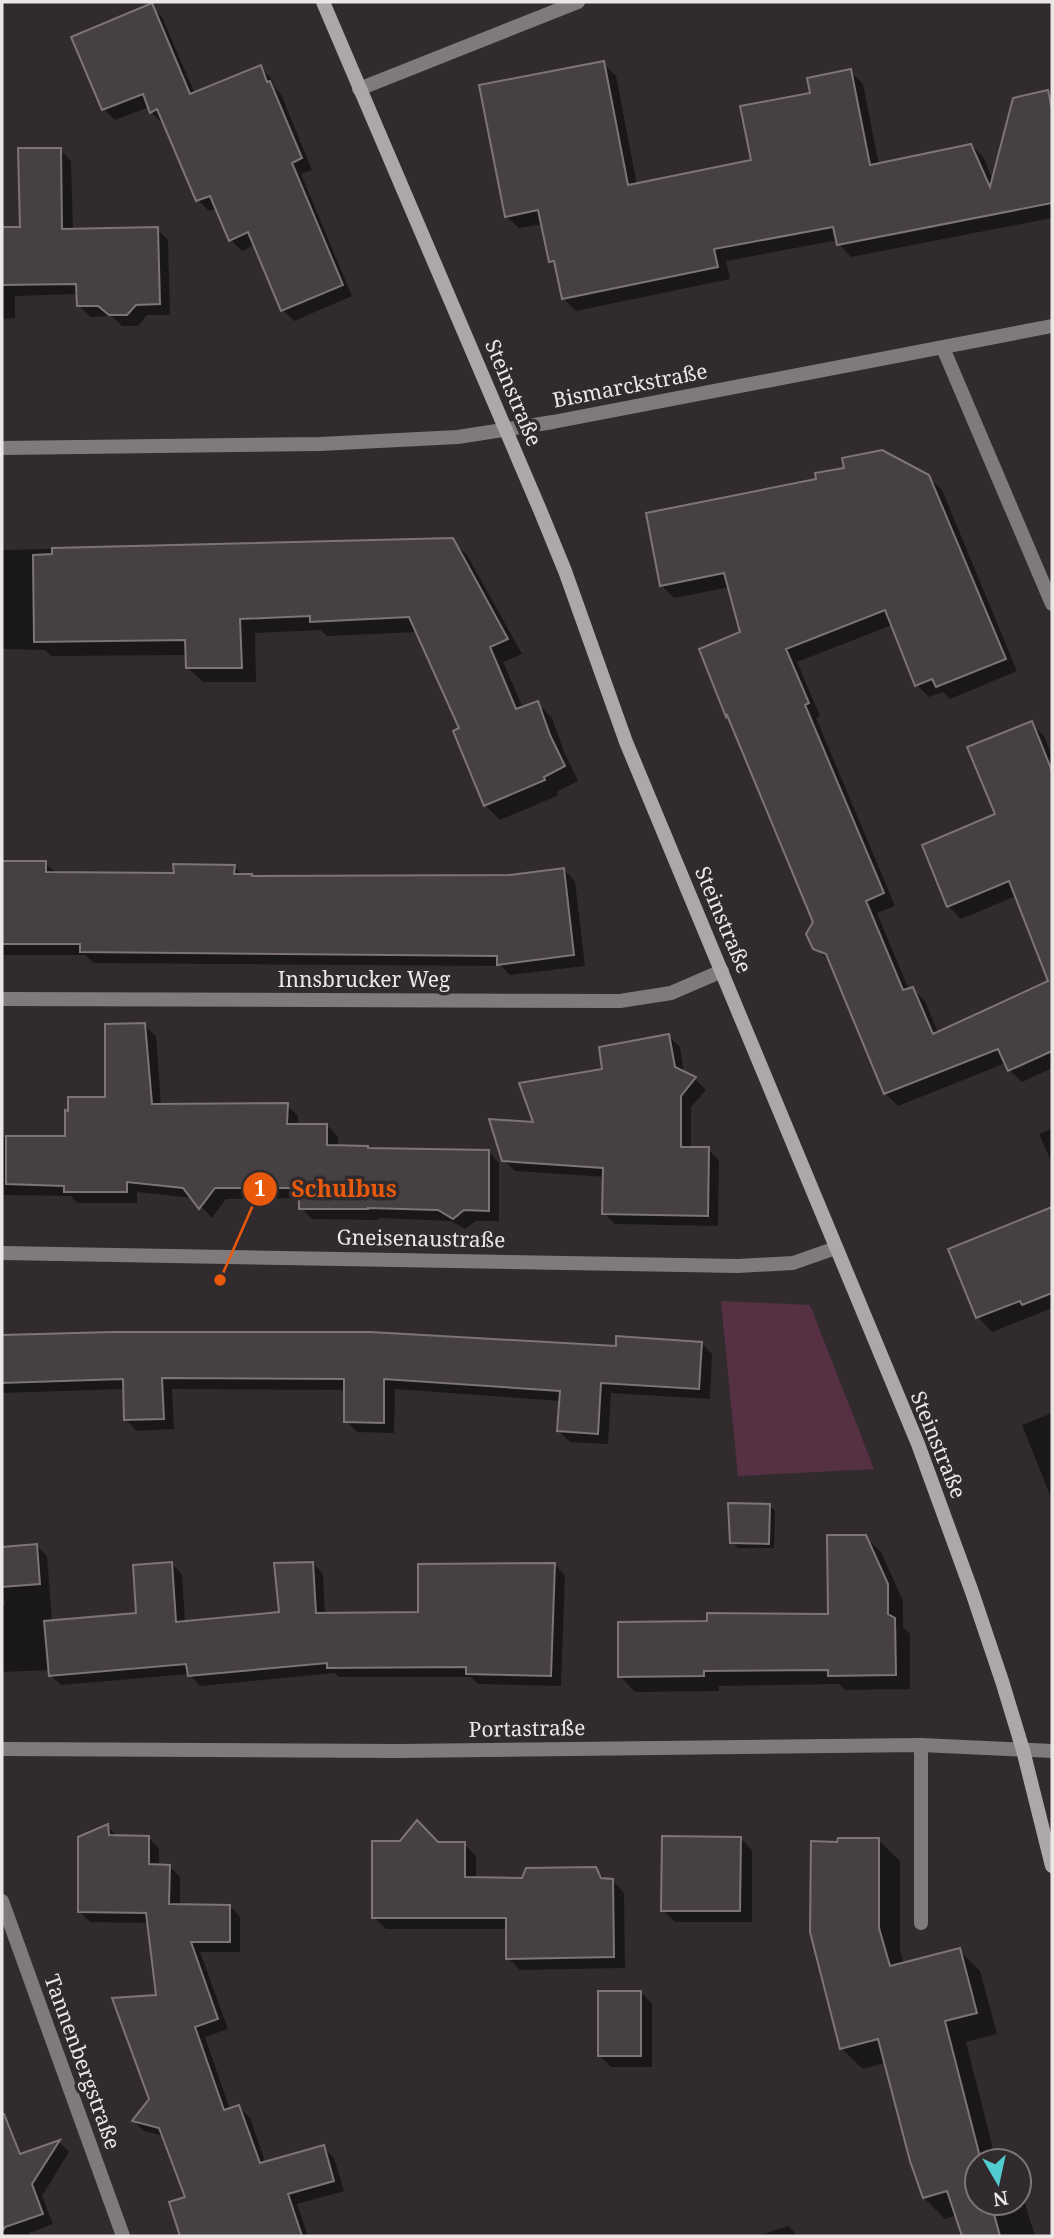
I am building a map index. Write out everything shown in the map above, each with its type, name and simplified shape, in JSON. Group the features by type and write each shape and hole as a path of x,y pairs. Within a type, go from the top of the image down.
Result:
{"main road":[{"name":"Steinstraße","path":"323,2 565,571 626,742 918,1444 972,1592 1023,1750 1052,1866"}],"street":[{"path":"359,89 578,2"},
{"name":"Bismarckstraße","path":"2,448 320,444 458,437 1052,326"},
{"path":"943,348 1052,604"},
{"name":"Innsbrucker Weg","path":"2,999 620,1002 671,993 722,971"},
{"name":"Gneisenaustraße","path":"2,1253 738,1266 793,1263 836,1248"},
{"path":"920,1923 921,1745"},
{"name":"Portastraße","path":"2,1749 398,1751 921,1745 1052,1751"},
{"name":"Tannenbergstraße","path":"2,1901 122,2236"}],"shaded area":[{"path":"721,1301 810,1305 874,1469 738,1476"}],"building":[{"path":"152,3 190,94 261,65 302,158 292,163 343,285 281,311 248,232 229,241 210,196 196,201 157,109 150,113 143,94 102,110 71,37"},
{"path":"604,61 628,185 751,160 740,106 810,93 807,78 851,69 870,165 971,144 990,187 1013,98 1048,90 1052,110 1052,203 837,245 833,227 714,249 718,267 562,299 554,261 549,262 538,210 505,217 479,85"},
{"path":"18,148 61,148 62,229 158,227 160,304 136,305 127,315 109,315 98,306 77,306 76,284 2,285 2,227 20,227"},
{"path":"882,450 929,475 1006,659 936,687 932,679 915,686 885,610 786,649 809,703 805,705 884,893 866,901 903,990 913,987 933,1034 1048,981 1009,881 947,907 922,845 995,814 967,747 1032,721 1052,771 1052,1051 1008,1071 998,1049 884,1094 826,954 813,949 806,934 813,922 699,649 740,632 724,573 660,586 646,513 816,479 815,473 844,468 842,458"},
{"path":"453,538 508,639 490,647 516,709 538,701 565,766 544,777 545,780 484,806 453,731 459,728 409,617 310,622 310,616 240,619 242,668 186,668 185,640 34,642 33,555 52,554 52,548"},
{"path":"2,861 46,861 46,872 174,873 173,864 235,865 234,874 252,876 510,875 564,868 574,955 497,965 497,956 80,952 80,944 2,944"},
{"path":"145,1023 152,1104 288,1103 287,1124 327,1124 327,1145 489,1150 489,1211 464,1210 453,1219 438,1210 299,1209 299,1188 215,1188 199,1209 183,1188 127,1182 127,1192 64,1192 64,1186 6,1184 6,1136 65,1136 68,1097 105,1097 105,1024"},
{"path":"669,1034 675,1067 696,1077 681,1096 681,1147 709,1147 708,1216 602,1214 603,1168 502,1161 489,1119 533,1122 519,1083 602,1069 599,1047"},
{"path":"1052,1207 1052,1293 1022,1305 1020,1301 976,1318 948,1249"},
{"path":"371,1332 616,1346 616,1336 702,1342 699,1389 601,1383 598,1434 557,1431 560,1391 384,1379 384,1423 344,1422 344,1379 162,1378 164,1419 124,1420 123,1379 2,1383 2,1335"},
{"path":"728,1503 770,1504 769,1544 730,1543"},
{"path":"827,1535 866,1535 888,1584 888,1614 895,1618 896,1675 828,1676 828,1670 704,1671 704,1676 618,1677 618,1622 707,1621 707,1613 828,1614"},
{"path":"37,1544 40,1584 2,1587 2,1547"},
{"path":"172,1562 176,1622 279,1612 274,1563 313,1562 316,1613 418,1612 418,1564 555,1563 551,1676 466,1674 466,1667 327,1668 327,1663 188,1676 186,1664 49,1676 44,1621 136,1613 133,1565"},
{"path":"417,1820 438,1842 465,1842 465,1877 522,1878 526,1868 596,1867 601,1878 613,1879 614,1957 506,1959 506,1918 372,1918 372,1841 400,1841"},
{"path":"108,1824 109,1835 149,1836 149,1864 170,1865 169,1904 230,1905 230,1942 191,1942 218,2019 195,2027 224,2110 239,2105 260,2163 324,2145 334,2181 288,2194 302,2236 180,2236 169,2202 185,2197 159,2128 132,2121 149,2099 112,1998 156,1995 146,1913 78,1912 78,1837"},
{"path":"662,1836 741,1837 740,1911 661,1911"},
{"path":"838,1838 879,1838 879,1928 890,1966 960,1948 977,2013 945,2021 977,2147 963,2147 963,2217 995,2217 1000,2236 962,2236 947,2191 923,2198 910,2161 878,2039 840,2049 810,1932 811,1841 837,1842"},
{"path":"598,1991 641,1991 641,2056 598,2056"},
{"path":"2,2114 20,2154 60,2140 32,2184 43,2214 5,2227 2,2232"}],"place":[{"name":"Schulbus","path":"220,1280"}]}
